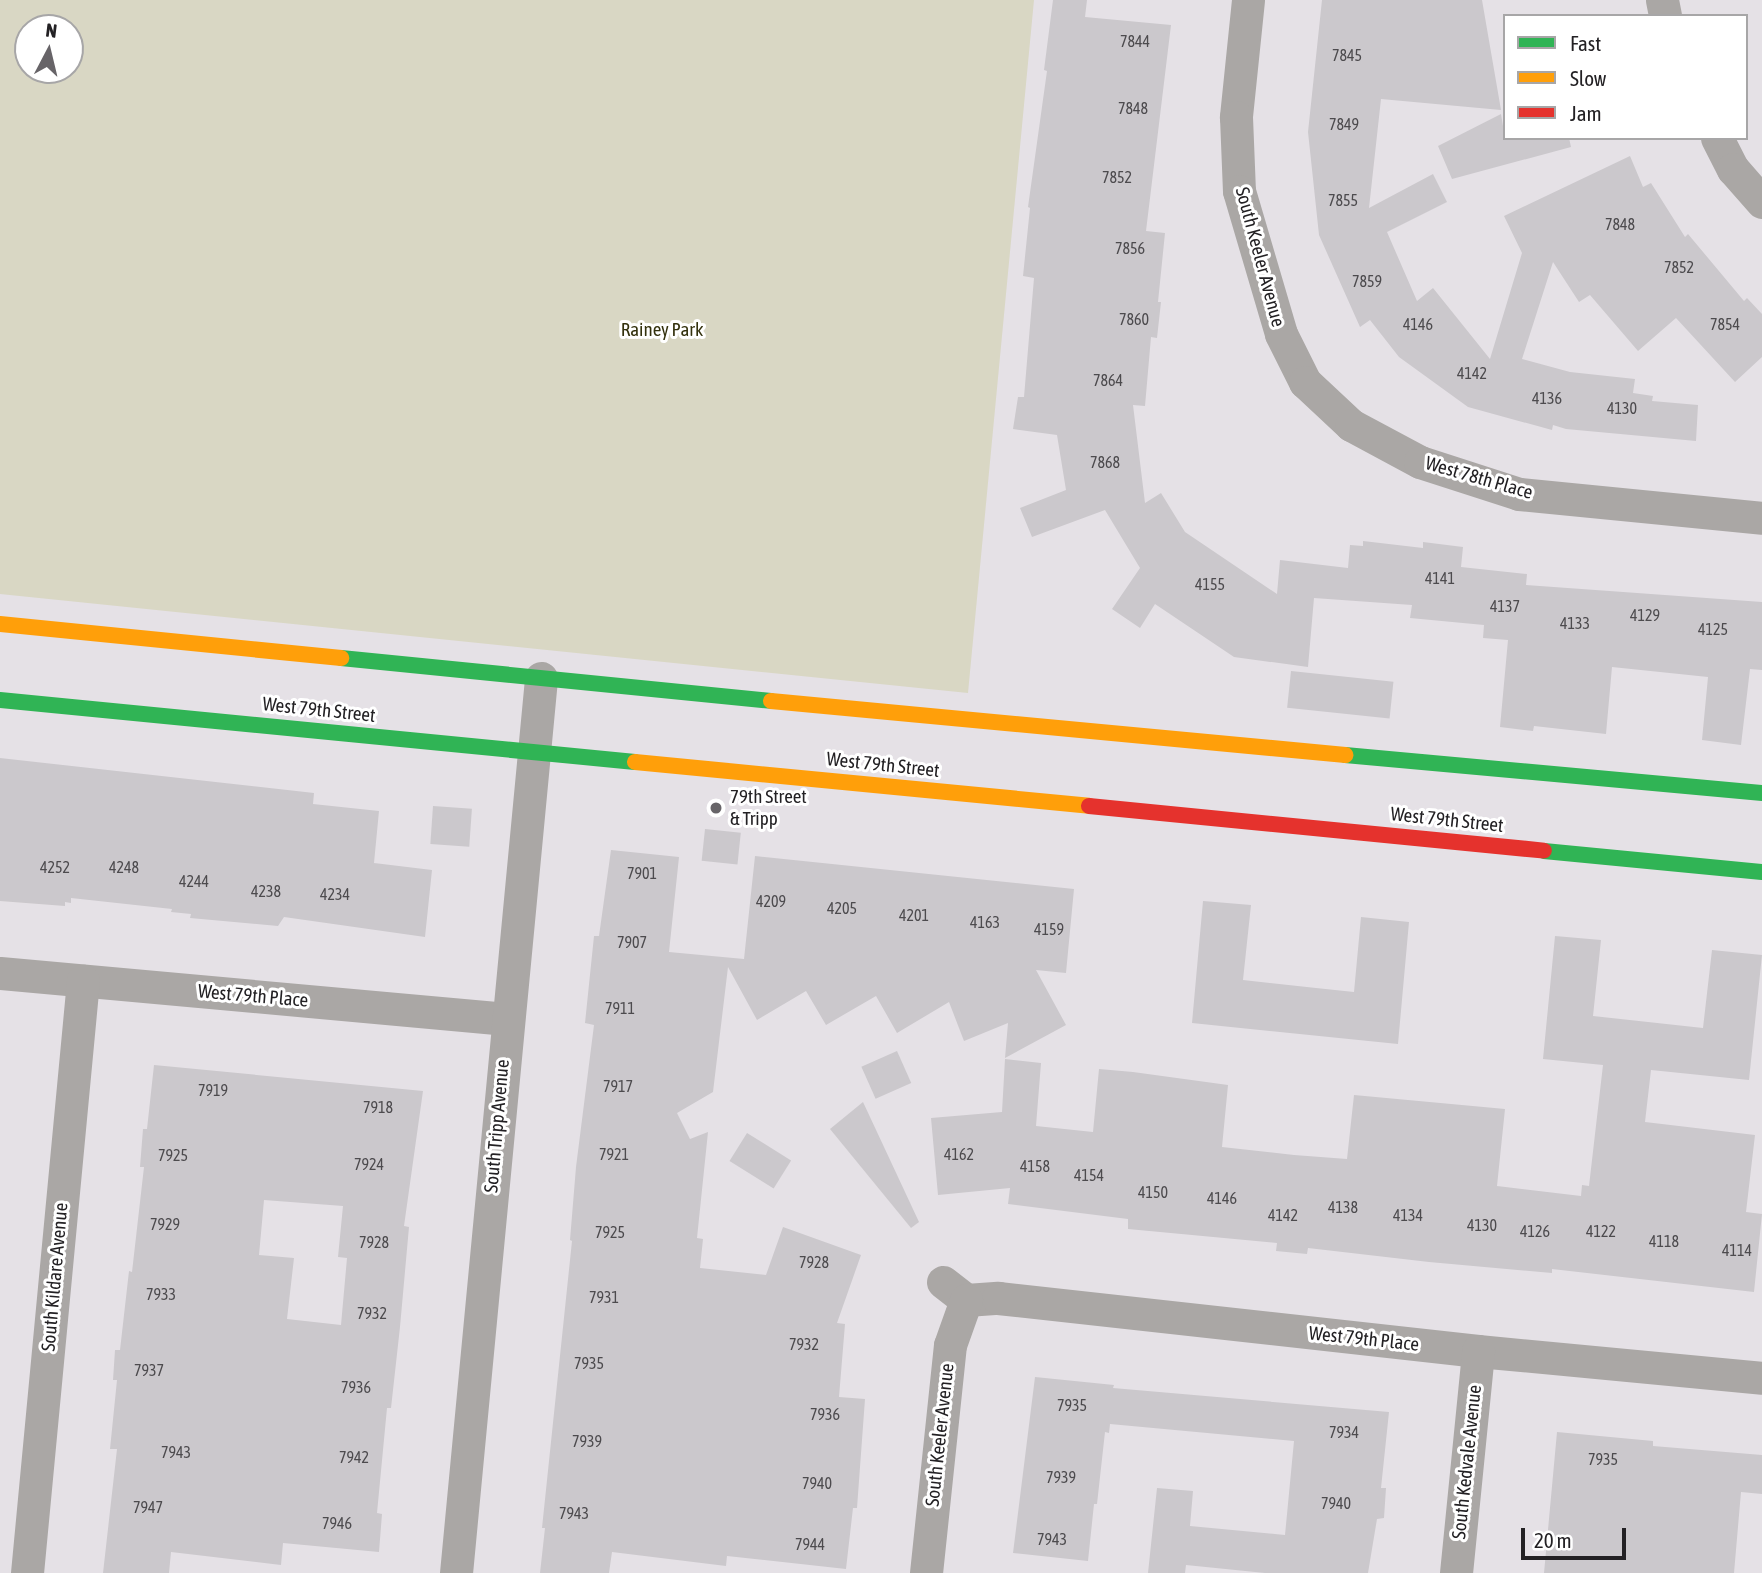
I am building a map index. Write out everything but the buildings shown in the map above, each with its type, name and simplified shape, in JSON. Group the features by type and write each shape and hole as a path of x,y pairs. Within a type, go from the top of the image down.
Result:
{"main road":[{"path":"0,624 541,678 1762,793"},
{"name":"West 79th Street","path":"0,700 1762,872"}],"street":[{"name":"South Keeler Avenue","path":"1248,0 1236,117 1240,191 1281,334 1305,382"},
{"path":"1718,140 1733,169 1762,202"},
{"name":"West 78th Place","path":"1305,382 1351,425 1420,462 1519,494 1762,518"},
{"name":"South Tripp Avenue","path":"456,1573 541,678"},
{"name":"West 79th Place","path":"0,972 507,1019"},
{"name":"South Kildare Avenue","path":"27,1573 83,981"},
{"name":"South Keeler Avenue","path":"926,1573 954,1291"},
{"name":"West 79th Place","path":"954,1291 1478,1351 1762,1378"},
{"name":"South Kedvale Avenue","path":"1456,1573 1478,1351"}],"green space":[{"name":"Rainey Park","path":"0,0 1034,0 968,693 0,594"}],"traffic: fast":[{"path":"341,658 771,701"},
{"path":"0,700 635,762"},
{"path":"1345,755 1762,793"},
{"path":"1544,851 1762,872"}],"traffic: slow":[{"path":"0,624 341,658"},
{"path":"771,701 1345,755"},
{"path":"635,762 1089,806"}],"traffic: jam":[{"path":"1089,806 1544,851"}],"place":[{"name":"79th Street & Tripp","path":"716,808"}]}
